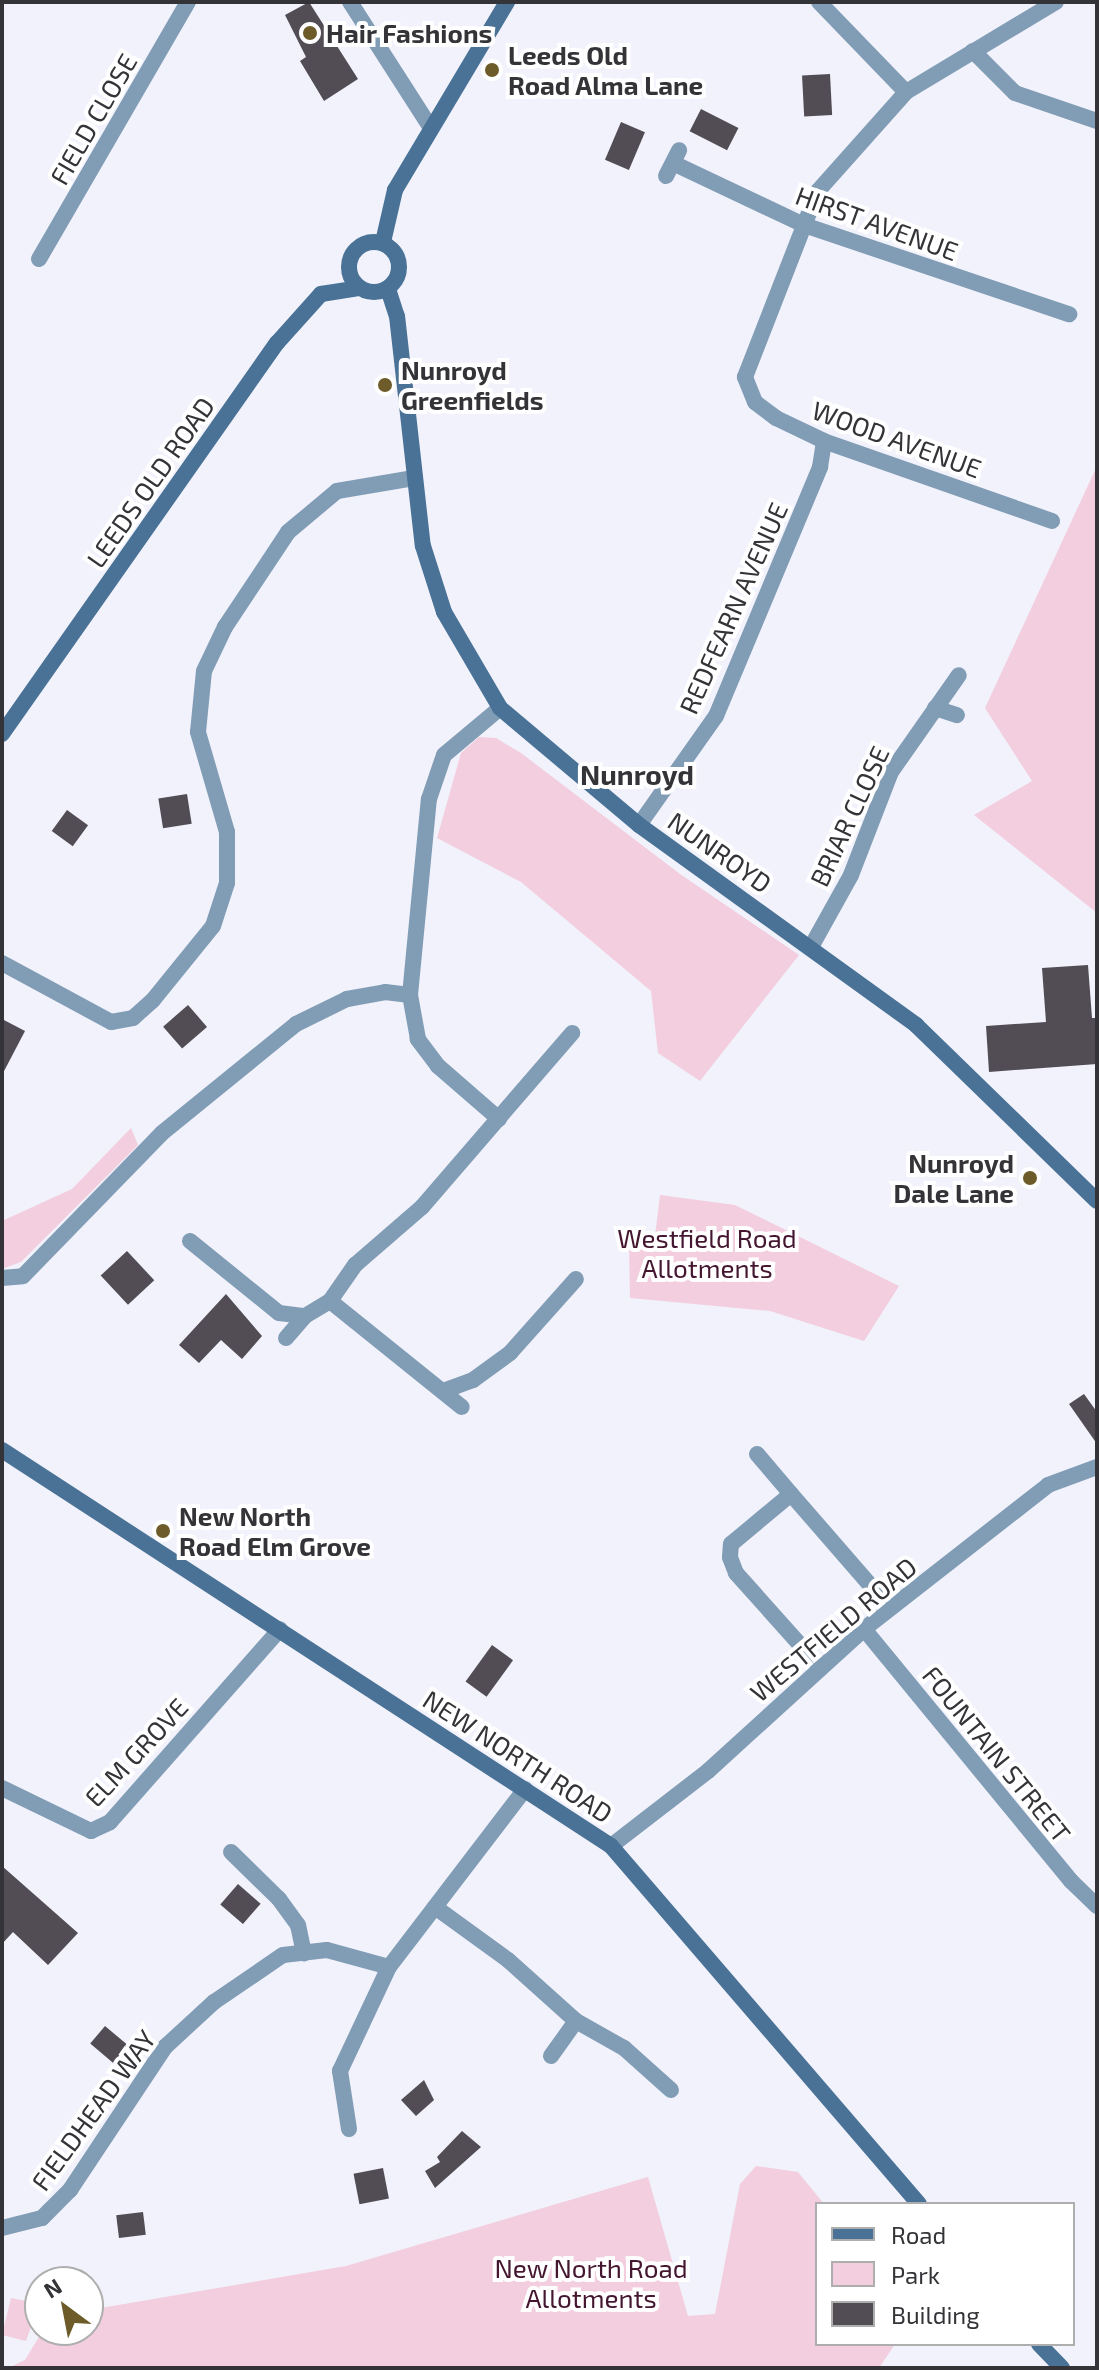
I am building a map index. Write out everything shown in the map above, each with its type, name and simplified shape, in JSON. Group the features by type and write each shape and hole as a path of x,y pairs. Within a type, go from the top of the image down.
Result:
{"street":[{"name":"FIELD CLOSE","path":"39,259 188,2"},
{"path":"350,2 431,128"},
{"path":"383,242 395,190 507,2"},
{"path":"819,2 906,92"},
{"path":"804,225 817,192 906,92 1056,2"},
{"path":"973,51 1015,93 1097,121"},
{"name":"HIRST AVENUE","path":"674,163 804,225 1069,314"},
{"name":"WOOD AVENUE","path":"804,225 745,377 755,402 776,418 824,441 1052,521"},
{"path":"359,288 349,272 351,255 365,242 383,242 398,255 400,273 388,289"},
{"name":"LEEDS OLD ROAD","path":"2,734 277,343 321,294 359,288 373,293 388,289"},
{"name":"NUNROYD","path":"388,289 397,316 423,546 444,612 500,708 639,825 916,1025 1097,1201"},
{"name":"REDFEARN AVENUE","path":"639,825 716,716 820,467 824,441"},
{"path":"2,963 111,1022 133,1018 153,1000 213,926 227,883 227,832 198,732 204,671 225,627 288,532 337,491 414,478"},
{"name":"BRIAR CLOSE","path":"811,947 851,875 891,772 959,675"},
{"path":"499,1119 438,1066 418,1039 410,995 429,799 444,755 500,708"},
{"path":"935,708 957,715"},
{"path":"2,1278 23,1276 162,1133 296,1024 347,999 385,992 410,995"},
{"path":"286,1338 305,1316 330,1301 355,1265 422,1207 572,1033"},
{"path":"190,1241 279,1313 305,1316"},
{"path":"443,1391 473,1380 510,1353 576,1279"},
{"path":"330,1301 462,1407"},
{"name":"NEW NORTH ROAD","path":"2,1450 611,1846 917,2202"},
{"path":"757,1454 890,1608"},
{"name":"WESTFIELD ROAD","path":"611,1846 708,1771 820,1667 890,1608 1048,1485 1097,1467"},
{"path":"791,1494 731,1544 730,1557 736,1573 820,1667"},
{"name":"ELM GROVE","path":"2,1788 91,1831 110,1822 280,1629"},
{"name":"FOUNTAIN STREET","path":"864,1629 1071,1881 1097,1906"},
{"path":"349,2129 340,2071 389,1967 525,1789"},
{"path":"231,1852 279,1899 298,1925 304,1953"},
{"path":"435,1907 508,1960 576,2021 624,2048 671,2090"},
{"name":"FIELDHEAD WAY","path":"2,2228 42,2218 70,2190 165,2047 214,2002 283,1955 327,1950 389,1967"},
{"path":"551,2056 576,2021"},
{"path":"1041,2346 1062,2368"}],"green space":[{"path":"1097,466 1097,913 974,815 1032,781 985,708"},
{"path":"479,737 496,738 521,753 680,874 799,955 700,1081 658,1053 651,991 521,882 437,838 461,753"},
{"path":"131,1128 138,1145 21,1262 2,1269 2,1221 72,1189"},
{"name":"Westfield Road Allotments","path":"660,1195 735,1205 899,1286 864,1341 770,1311 630,1298 629,1243 654,1244"},
{"name":"New North Road Allotments","path":"756,2166 798,2172 822,2202 815,2202 815,2346 894,2346 879,2368 8,2368 25,2360 33,2346 104,2346 104,2307 346,2266 648,2177 688,2316 715,2314 740,2184"},
{"path":"11,2298 24,2301 24,2340 2,2335"}],"building":[{"path":"309,2 358,79 324,101 300,61 306,57 285,15"},
{"path":"830,74 832,115 804,116 802,75"},
{"path":"701,109 738,128 727,150 690,131"},
{"path":"621,122 645,132 629,170 605,160"},
{"path":"187,794 192,824 163,828 158,799"},
{"path":"67,810 88,825 73,846 52,831"},
{"path":"1088,965 1092,1018 1097,1018 1097,1064 989,1072 986,1026 1046,1022 1042,968"},
{"path":"188,1005 207,1027 182,1049 163,1027"},
{"path":"2,1019 25,1031 2,1075"},
{"path":"127,1251 154,1280 128,1305 101,1276"},
{"path":"226,1294 262,1336 242,1359 221,1340 199,1363 179,1345"},
{"path":"1084,1394 1097,1412 1097,1444 1069,1404"},
{"path":"492,1645 513,1660 487,1697 466,1681"},
{"path":"2,1866 78,1933 48,1965 13,1932 2,1944"},
{"path":"238,1884 261,1904 243,1924 220,1904"},
{"path":"105,2026 128,2045 113,2063 90,2044"},
{"path":"424,2080 434,2100 416,2116 401,2100"},
{"path":"462,2131 481,2147 435,2188 425,2171 440,2162 437,2157"},
{"path":"383,2168 389,2198 359,2204 354,2174"},
{"path":"143,2212 146,2235 119,2238 116,2215"}],"place":[{"name":"Hair Fashions","path":"310,33"},
{"name":"Leeds Old Road Alma Lane","path":"492,70"},
{"name":"Nunroyd Greenfields","path":"385,385"},
{"name":"Nunroyd Dale Lane","path":"1030,1178"},
{"name":"New North Road Elm Grove","path":"163,1531"}],"district":[{"name":"Nunroyd","path":"637,774"}]}
